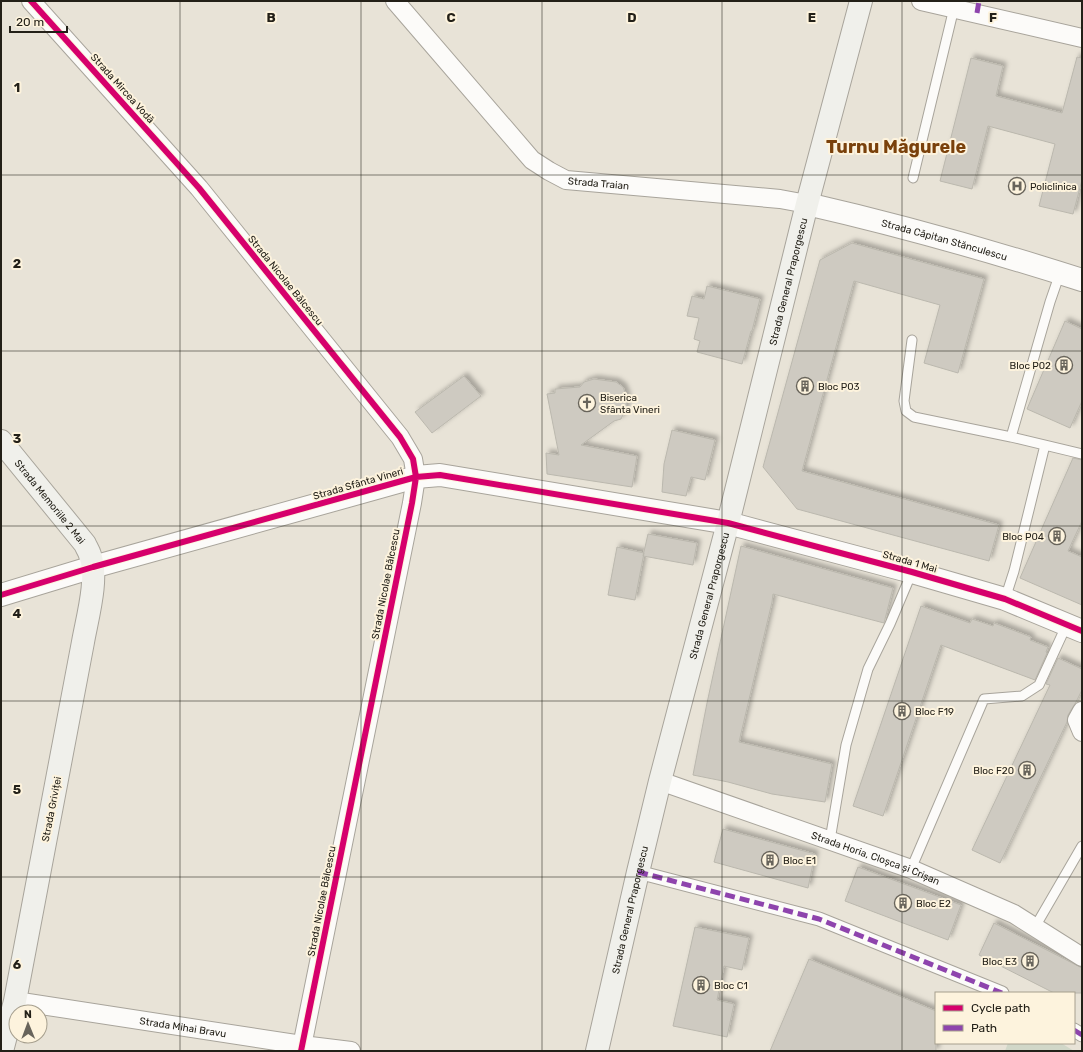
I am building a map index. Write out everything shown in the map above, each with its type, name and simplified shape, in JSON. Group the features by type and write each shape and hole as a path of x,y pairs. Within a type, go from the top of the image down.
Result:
{"main road":[{"name":"Strada General Praporgescu","path":"597,1051 660,781 728,523 806,204 861,1"},
{"name":"Strada Memoriile 2 Mai","path":"1,441 84,544 91,555 93,567"},
{"name":"Strada Griviței","path":"2,1051 15,1001 90,601 93,567"}],"street":[{"name":"Strada Mircea Vodă","path":"32,1 199,188"},
{"name":"Strada Traian","path":"395,1 532,160 566,180 780,199 806,204"},
{"path":"921,1 954,8 978,7 1082,38"},
{"name":"Strada Nicolae Bălcescu","path":"199,188 400,437 413,459 416,477 302,1048"},
{"name":"Strada Căpitan Stănculescu","path":"806,204 862,216 1082,280"},
{"name":"Strada Sfânta Vineri","path":"1,595 93,567 416,477 440,475 728,523"},
{"name":"Strada 1 Mai","path":"728,523 912,572 1005,599 1075,627"},
{"path":"1082,711 1077,720 1082,732"},
{"name":"Strada Horia, Cloșca și Crișan","path":"660,781 911,869 1014,914 1082,956"},
{"path":"638,872 819,919 1000,992"},
{"name":"Strada Mihai Bravu","path":"15,1001 302,1048 351,1051"}],"lane":[{"path":"913,178 954,8"},
{"path":"1011,437 1060,273"},
{"path":"912,340 904,401 906,411 914,417 1011,437 1082,454"},
{"path":"1005,599 1014,571 1045,445"},
{"path":"830,840 846,745 868,669 890,624 912,572"},
{"path":"911,869 984,699 1022,696 1039,685 1075,627"},
{"path":"1034,927 1082,846"}],"green space":[{"path":"1008,1044 1063,1044 1074,1051 1005,1051"}],"building":[{"path":"1077,57 1082,58 1082,180 1073,214 1039,206 1055,144 988,126 972,189 940,181 971,58 1003,66 996,96 1062,113"},
{"name":"Bloc P03","path":"852,243 984,279 958,373 924,363 940,305 854,281 802,471 999,525 989,561 797,509 763,467 820,260"},
{"path":"707,286 760,299 742,364 697,352 700,341 694,339 699,318 687,316 692,296 704,299"},
{"name":"Bloc P02","path":"1065,321 1082,329 1082,401 1070,428 1027,409"},
{"path":"464,376 481,396 432,433 415,412"},
{"path":"594,379 616,382 623,387 627,397 626,408 621,419 614,421 581,445 637,456 632,487 547,474 546,453 559,455 547,394 555,393 555,389 580,387 584,382"},
{"path":"672,430 715,440 705,480 691,477 686,496 662,492 664,464"},
{"name":"Bloc P04","path":"1073,458 1082,460 1082,521 1068,551 1082,557 1082,605 1020,578"},
{"path":"648,534 697,543 693,565 643,556"},
{"path":"741,546 893,588 884,623 773,594 739,742 832,764 825,802 772,794 728,782 693,775"},
{"path":"617,547 644,553 635,600 608,595"},
{"name":"Bloc F19","path":"921,606 970,623 972,619 993,626 994,623 1031,637 1030,640 1048,647 1047,653 1035,680 941,645 883,816 853,806"},
{"name":"Bloc F20","path":"1058,658 1082,669 1082,690 1068,715 1067,722 1000,863 972,850 1050,685 1046,684"},
{"name":"Bloc E1","path":"723,829 815,854 808,888 714,862"},
{"name":"Bloc E2","path":"858,867 961,905 948,940 845,901"},
{"name":"Bloc E3","path":"994,923 1082,968 1082,993 1052,992 979,955"},
{"name":"Bloc C1","path":"695,927 749,938 742,970 724,966 717,1000 734,1004 727,1037 673,1026"},
{"path":"809,959 935,1011 936,1051 770,1051"}],"marked path":[{"path":"977,13 979,1"},
{"path":"638,872 819,919 1000,992"},
{"path":"1075,1031 1082,1035"}],"cycle path":[{"path":"31,1 199,188 400,437 413,459 416,477 412,503 301,1051"},
{"path":"1,595 93,567 416,477 440,475 728,523 912,572 1005,599 1082,631"}],"place":[{"name":"Policlinica","path":"1017,186"},
{"name":"Bloc P02","path":"1064,365"},
{"name":"Bloc P03","path":"805,386"},
{"name":"Biserica Sfânta Vineri","path":"587,403"},
{"name":"Bloc P04","path":"1057,536"},
{"name":"Bloc F19","path":"902,711"},
{"name":"Bloc F20","path":"1027,770"},
{"name":"Bloc E1","path":"770,860"},
{"name":"Bloc E2","path":"903,903"},
{"name":"Bloc E3","path":"1030,961"},
{"name":"Bloc C1","path":"701,985"}],"district":[{"name":"Turnu Măgurele","path":"896,147"}]}
